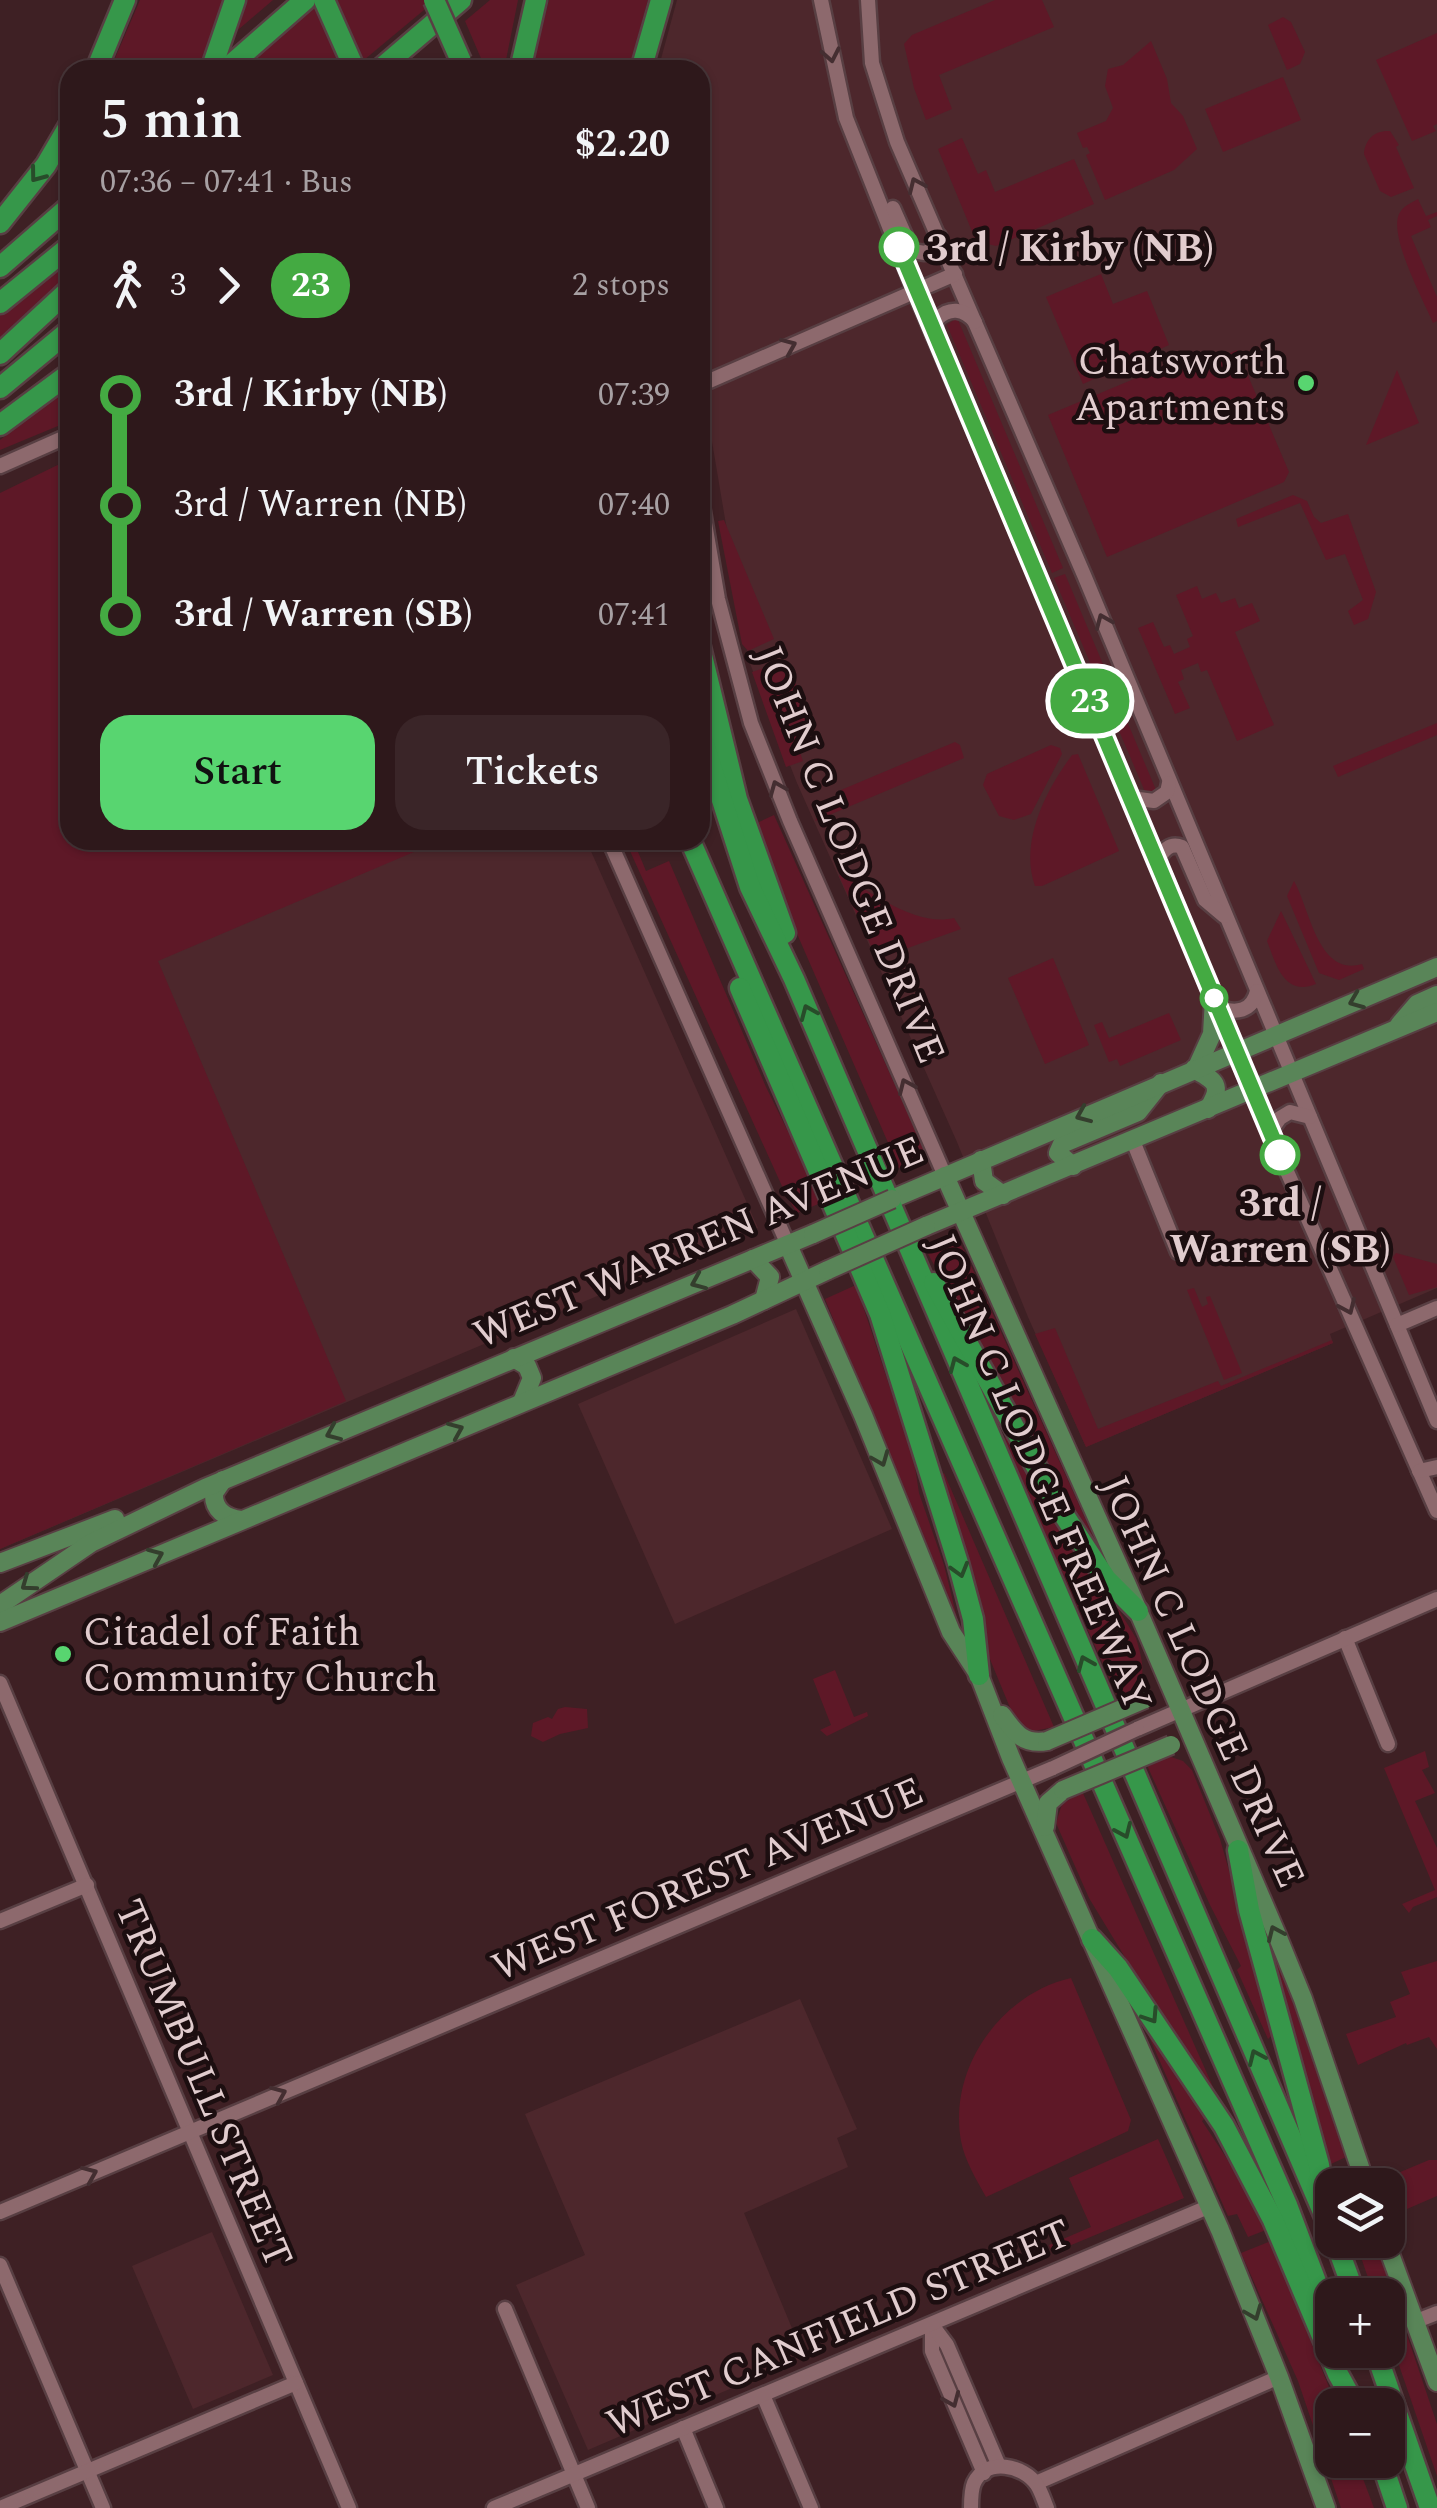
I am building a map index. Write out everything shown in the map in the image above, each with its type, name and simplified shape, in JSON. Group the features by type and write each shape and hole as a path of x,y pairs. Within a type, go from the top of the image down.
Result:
{"highway":[{"path":"100,60 125,0"},
{"path":"214,60 235,0"},
{"path":"236,60 305,0"},
{"path":"324,0 351,60"},
{"path":"434,0 460,60"},
{"path":"391,60 462,0"},
{"path":"522,60 536,0"},
{"path":"645,60 660,0"},
{"path":"0,223 60,141"},
{"path":"0,267 60,215"},
{"path":"0,304 60,254"},
{"path":"0,354 60,298"},
{"path":"0,388 60,338"},
{"path":"0,425 60,380"},
{"path":"710,687 737,798 789,945 794,979"},
{"name":"JOHN C LODGE FREEWAY","path":"710,763 750,888 794,979 1315,2192"},
{"name":"JOHN C LODGE FREEWAY","path":"694,850 1287,2206 1315,2279"},
{"path":"722,914 730,966 880,1314 963,1582 983,1684"},
{"path":"914,1264 925,1267 1058,1506 1096,1565 1138,1611"},
{"path":"1238,1850 1249,1910 1320,2168"},
{"path":"1092,1939 1144,2004 1224,2126 1273,2220 1347,2388"},
{"path":"1381,2368 1430,2508"},
{"path":"1387,2478 1397,2508"}],"main road":[{"name":"WEST WARREN AVENUE","path":"0,1605 90,1542 224,1480 788,1245 1437,967"},
{"path":"1396,1029 1417,1004 1437,995"},
{"path":"1208,1109 1216,1097 1214,1082 1196,1068 1212,1034 1216,1003"},
{"name":"WEST WARREN AVENUE","path":"0,1622 1437,1012"},
{"path":"1073,1166 1058,1153 1062,1144 1138,1112 1162,1082"},
{"path":"980,1160 984,1181 1003,1195"},
{"name":"JOHN C LODGE DRIVE","path":"945,1176 1138,1611 1303,2000 1360,2168"},
{"path":"788,1245 951,1632 1017,1736 1032,1744 1047,1741 1144,1699 1155,1685 1158,1661"},
{"path":"753,1259 770,1276 764,1300"},
{"path":"514,1358 527,1366 532,1378 522,1402"},
{"path":"224,1480 214,1493 216,1506 225,1516 240,1520"},
{"path":"0,1563 193,1489 206,1488"},
{"path":"983,1684 1279,2377 1326,2508"},
{"path":"1045,1833 1048,1803 1062,1790 1171,1745 1186,1746 1201,1761"},
{"path":"1391,2258 1437,2382"}],"street":[{"path":"822,0 844,110 915,292 1158,861 1251,1090 1437,1512"},
{"path":"868,0 869,40 887,114 1437,1422"},
{"path":"870,176 884,189 912,251 925,253 939,236"},
{"path":"710,380 955,274"},
{"path":"933,336 937,319 947,312 964,312 976,322"},
{"path":"0,466 60,439"},
{"name":"JOHN C LODGE DRIVE","path":"710,552 718,599 751,723 945,1176"},
{"path":"1131,798 1154,801 1167,792 1170,783"},
{"path":"1158,861 1165,849 1182,847 1205,900 1228,920"},
{"path":"614,850 788,1245"},
{"path":"1216,1003 1228,1012 1241,1011 1251,1006 1257,991"},
{"path":"1270,1132 1290,1112 1310,1117"},
{"path":"1133,1141 1178,1252"},
{"path":"1397,1325 1437,1308"},
{"path":"1420,1470 1437,1467"},
{"name":"WEST FOREST AVENUE","path":"0,2212 1053,1768 1437,1598"},
{"path":"1344,1638 1388,1744"},
{"name":"TRUMBULL STREET","path":"0,1683 349,2508"},
{"path":"0,1921 87,1885"},
{"name":"WEST CANFIELD STREET","path":"494,2508 1208,2207"},
{"path":"0,2265 103,2508"},
{"path":"506,2310 588,2508"},
{"path":"1414,2322 1437,2312"},
{"path":"932,2325 947,2345 999,2466"},
{"path":"932,2325 932,2351 984,2472"},
{"path":"1036,2483 1279,2377"},
{"path":"0,2508 296,2382"},
{"path":"762,2394 811,2508"},
{"path":"682,2428 716,2508"},
{"path":"970,2508 974,2482 984,2472 999,2466 1017,2467 1036,2483 1047,2508"}],"shaded area":[{"path":"140,0 273,0 203,60 114,60"},
{"path":"321,0 436,0 364,60 249,60"},
{"path":"490,0 518,0 506,60 482,60 465,21"},
{"path":"549,0 648,0 632,60 534,60"},
{"path":"677,0 1437,0 1437,1288 1330,1334 1333,1343 1086,1447 957,1142 797,783 749,661 710,430 710,60 661,60"},
{"path":"995,0 1042,0 1054,27 939,75 952,109 926,120 904,44 912,35"},
{"path":"1283,17 1291,22 1305,52 1300,64 1287,70 1268,25"},
{"path":"1437,33 1437,124 1433,126 1436,131 1412,141 1376,60"},
{"path":"1151,41 1167,79 1171,103 1183,116 1197,149 1174,170 1105,200 1086,155 1090,153 1087,147 1083,148 1077,133 1106,121 1113,108 1105,86 1108,69 1123,65"},
{"path":"1283,77 1301,120 1223,152 1205,109"},
{"path":"1390,131 1414,188 1391,197 1380,191 1364,154 1372,136"},
{"path":"962,138 978,174 986,170 995,192 1074,159 1094,204 996,246 976,241 938,149"},
{"path":"1418,199 1426,216 1437,212 1428,220 1431,227 1411,236 1437,297 1437,321 1433,323 1409,268 1397,224 1399,214"},
{"path":"60,268 60,287 0,345 0,315"},
{"path":"1101,274 1113,304 1147,291 1169,345 1083,384 1046,297"},
{"path":"958,320 1063,568 1052,573 947,325"},
{"path":"1237,350 1289,472 1284,482 1107,557 1048,415 1172,363 1187,371"},
{"path":"1397,370 1419,423 1366,445"},
{"path":"60,394 60,425 0,450 0,440"},
{"path":"60,464 60,850 419,850 158,961 346,1401 0,1549 0,493"},
{"path":"0,493 60,790 60,850 590,850 758,1228 0,1549"},
{"path":"1293,495 1307,501 1321,523 1348,514 1376,592 1368,619 1354,625 1348,611 1363,600 1345,554 1326,560 1300,503 1238,527 1236,519"},
{"path":"724,520 774,639 748,651 742,644 718,521"},
{"path":"1065,574 1156,790 1153,795 1146,794 1054,578"},
{"path":"1197,586 1202,599 1216,593 1221,603 1235,598 1239,608 1252,603 1260,621 1235,632 1274,725 1237,741 1207,670 1201,672 1198,663 1181,670 1184,679 1178,682 1190,708 1175,714 1138,628 1153,622 1164,647 1170,645 1174,654 1190,647 1187,639 1193,636 1176,595"},
{"path":"786,661 812,722 799,728 804,741 797,744 803,761 786,767 752,672"},
{"path":"1437,723 1437,735 1338,777 1333,766"},
{"path":"955,742 964,758 815,821 825,803 843,795 841,790"},
{"path":"1051,745 1060,748 1062,754 1031,814 1014,820 999,816 983,785 987,774"},
{"path":"1078,754 1119,851 1035,886 1030,852 1038,817 1062,769 1072,755"},
{"path":"774,815 926,1154 895,1170 893,1154 791,920 759,829 759,822"},
{"path":"630,850 637,850 646,871 669,861 766,1087 823,1202 797,1213"},
{"path":"841,874 910,913 925,918 954,918 961,929 877,959"},
{"path":"1294,881 1325,951 1335,960 1347,965 1362,964 1364,969 1339,980 1319,973 1287,896"},
{"path":"1281,911 1316,984 1296,986 1278,968 1267,941"},
{"path":"1053,958 1089,1045 1045,1064 1008,978"},
{"path":"1169,1013 1181,1040 1120,1066 1117,1059 1109,1062 1094,1025 1102,1022 1109,1038"},
{"path":"954,1243 964,1250 1104,1560 1102,1564 1016,1414 1020,1411 1008,1397 928,1254"},
{"path":"1396,1253 1437,1264 1437,1287 1409,1295 1393,1257"},
{"path":"856,1285 914,1460 919,1493 944,1565 960,1630 825,1299"},
{"path":"1194,1288 1202,1307 1208,1304 1206,1297 1210,1296 1242,1373 1224,1380 1187,1290"},
{"path":"796,1309 892,1529 675,1624 578,1404"},
{"path":"1055,1328 1098,1429 1218,1381 1221,1386 1332,1340 1333,1343 1086,1447 1035,1334"},
{"path":"1011,1435 1136,1638 1142,1675 1136,1689 1119,1700 1003,1439"},
{"path":"944,1473 1054,1727 1029,1732 1016,1722 987,1652 939,1475"},
{"path":"835,1670 854,1717 867,1712 868,1716 827,1736 820,1730 831,1725 813,1679"},
{"path":"558,1709 587,1709 588,1728 543,1742 531,1736 533,1723 552,1719"},
{"path":"1425,1751 1429,1767 1422,1770 1435,1793 1415,1801 1437,1848 1437,1897 1413,1907 1409,1913 1402,1904 1435,1890 1384,1768"},
{"path":"1171,1757 1192,1770 1220,1839 1275,2032 1268,2039 1237,1970 1241,1966 1146,1763"},
{"path":"1082,1791 1221,2105 1216,2107 1089,1898 1056,1823 1062,1804"},
{"path":"1264,1929 1346,2157 1331,2164"},
{"path":"1437,1961 1437,2049 1429,2037 1358,2065 1346,2034 1396,2017 1390,2002 1410,1994 1401,1972"},
{"path":"1071,1978 1131,2120 1128,2131 986,2197 961,2141 959,2114 972,2062 985,2038 1022,2000"},
{"path":"800,1999 857,2129 837,2138 848,2167 744,2213 804,2357 588,2450 516,2285 585,2255 525,2114"},
{"path":"1139,2014 1205,2118 1202,2121 1237,2174 1266,2230 1248,2237 1237,2214 1228,2216"},
{"path":"1158,2139 1184,2198 1052,2253 1049,2245 1091,2227 1069,2178"},
{"path":"1437,2160 1437,2196 1407,2209 1405,2170"},
{"path":"212,2232 273,2375 193,2409 132,2266"},
{"path":"1271,2241 1315,2352 1315,2368 1321,2368 1329,2388 1315,2388 1315,2431 1298,2381 1241,2253"},
{"path":"1361,2258 1381,2258 1388,2278 1368,2278"},
{"path":"1405,2329 1437,2424 1437,2476 1400,2368 1405,2368"},
{"path":"1331,2478 1363,2478 1374,2508 1341,2508"}],"bus line":[{"name":"23","path":"899,247 922,310 1280,1155"}],"place":[{"name":"3rd / Kirby (NB)","path":"899,247"},
{"name":"Chatsworth Apartments","path":"1306,383"},
{"name":"3rd / Warren (SB)","path":"1280,1155"},
{"name":"Citadel of Faith Community Church","path":"63,1654"}]}
